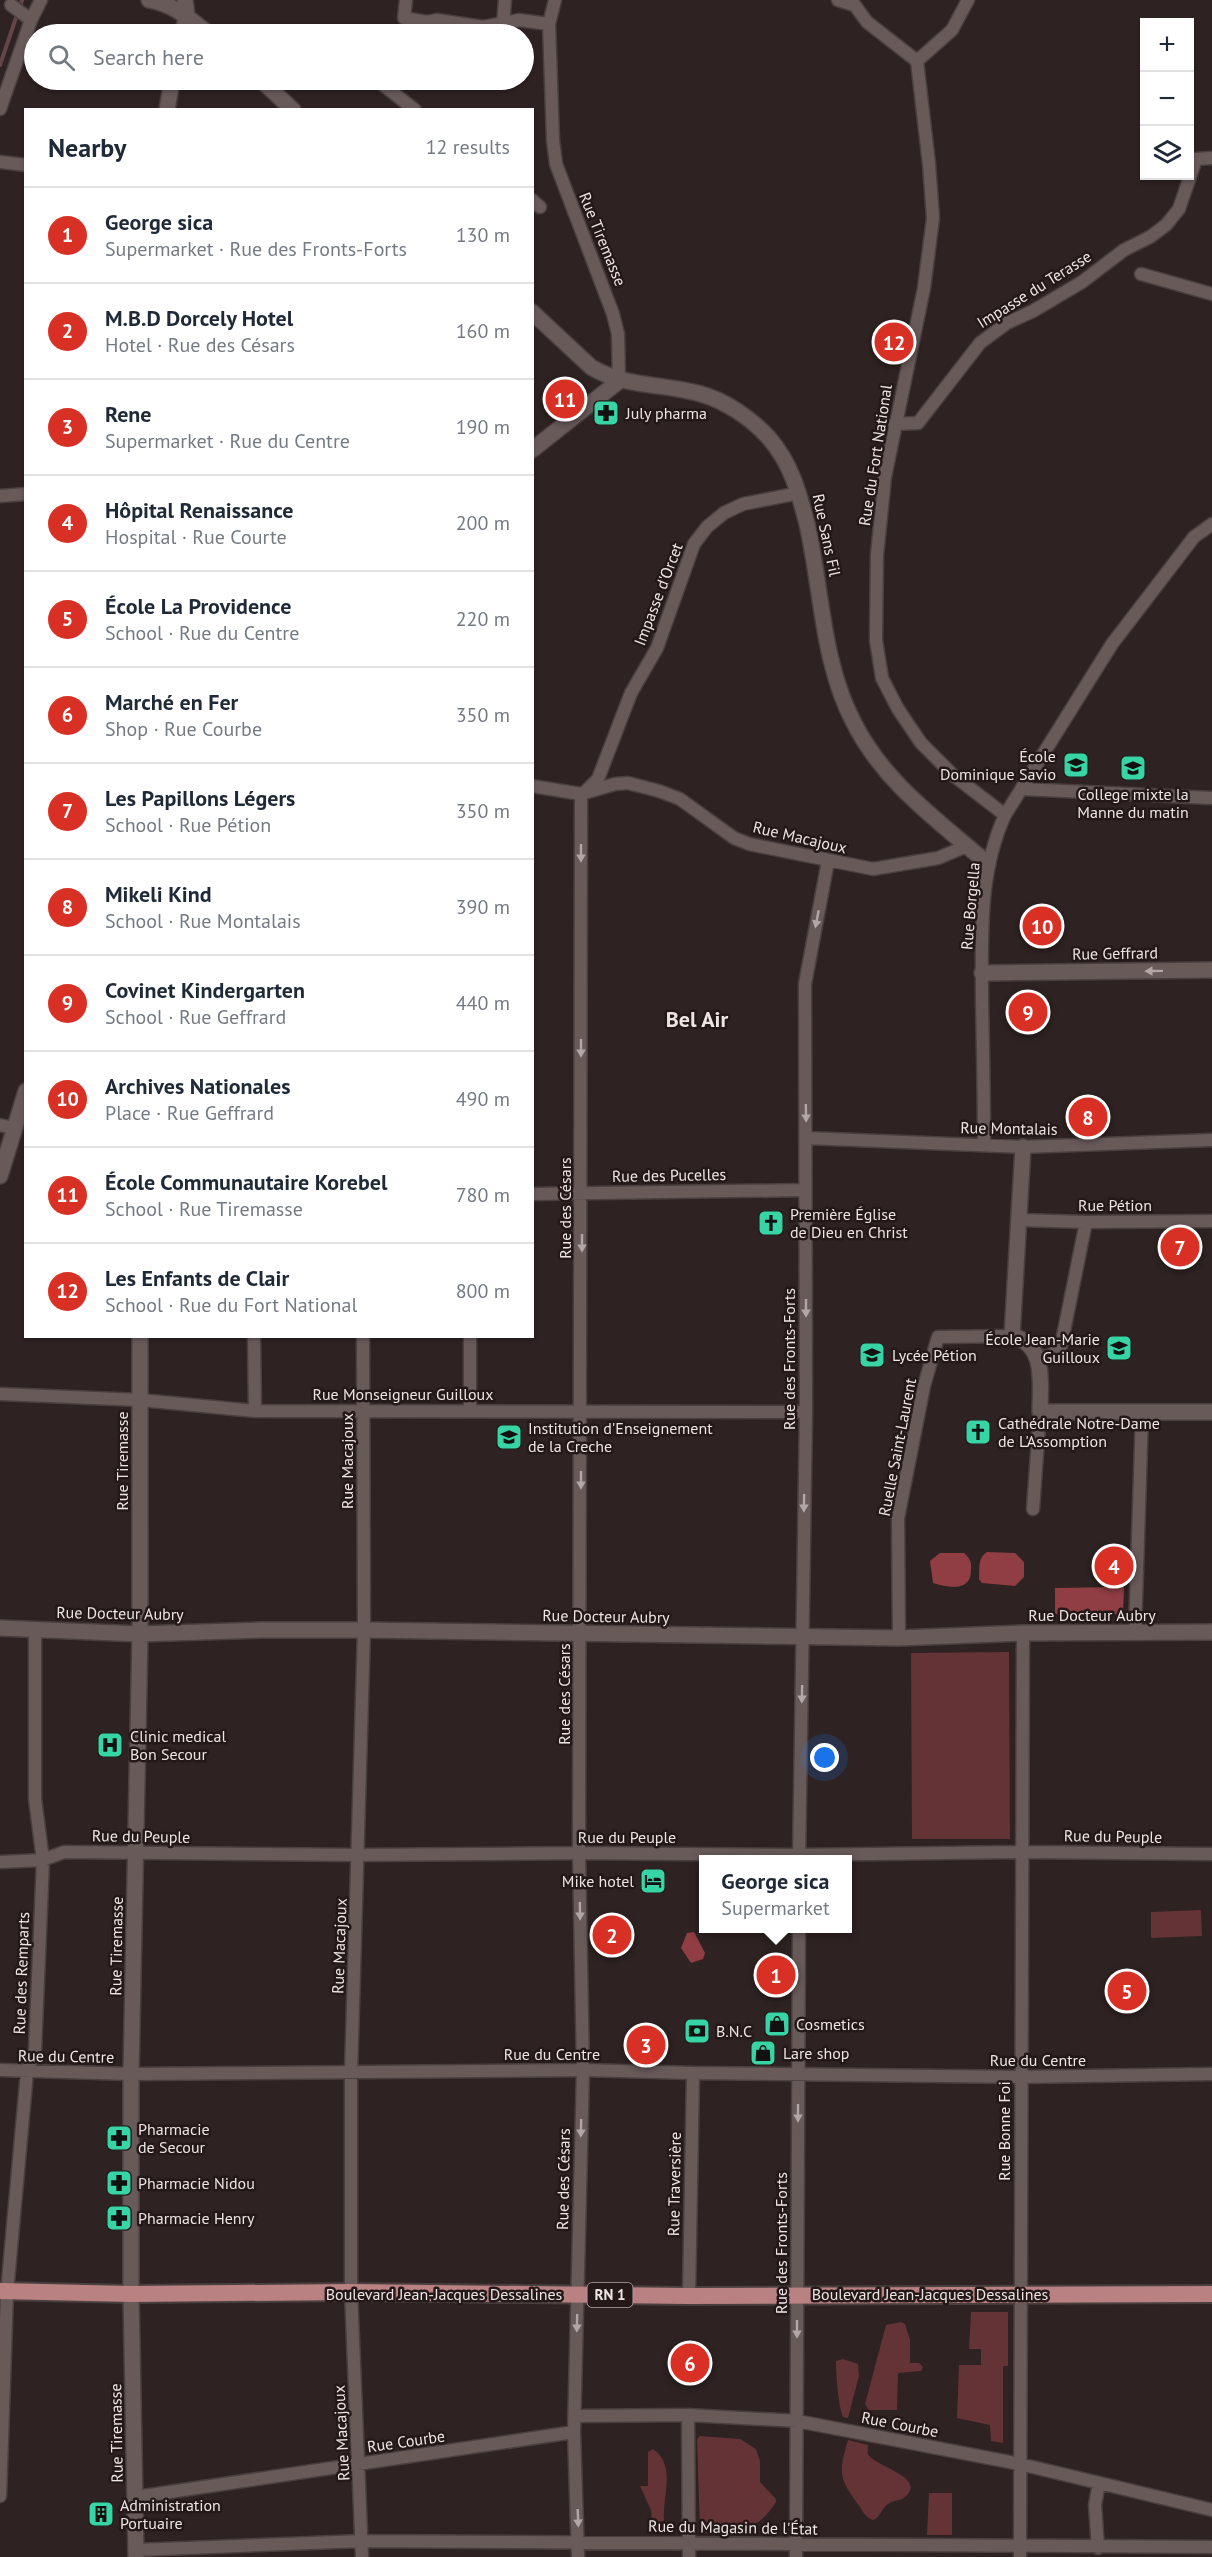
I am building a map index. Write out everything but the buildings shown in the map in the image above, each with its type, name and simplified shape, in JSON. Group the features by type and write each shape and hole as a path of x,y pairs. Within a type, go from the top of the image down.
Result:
{"main road":[{"name":"Boulevard Jean-Jacques Dessalines","path":"4,2291 131,2294 351,2292 689,2296 1212,2294"}],"street":[{"path":"30,24 41,0"},
{"path":"149,0 160,2 187,16 197,24"},
{"path":"185,0 187,16 185,24"},
{"path":"406,0 404,18 463,24"},
{"path":"505,0 503,24 519,20 549,24"},
{"name":"Rue Tiremasse","path":"555,0 549,24 556,165 613,314 618,334 619,381"},
{"path":"838,0 853,3 867,22 917,61 952,30 968,0"},
{"path":"8,4 31,20"},
{"path":"0,110 24,40"},
{"name":"Rue du Fort National","path":"917,61 930,164 933,218 924,288 894,424 885,477 875,596 876,640 882,678 898,709 921,743 953,775 1005,815"},
{"path":"167,108 170,90"},
{"path":"272,90 291,108"},
{"path":"390,90 412,108"},
{"name":"Impasse du Terasse","path":"894,424 918,423 980,343 988,336 1007,323 1033,311 1082,282 1124,250 1150,237 1166,225 1179,209 1196,159 1212,158"},
{"path":"0,162 24,165"},
{"path":"1141,274 1212,294"},
{"name":"Rue Sans Fil","path":"534,314 591,368 619,381 701,394 733,407 769,438 796,480 818,577 825,628 837,683 853,723 878,763 917,804 988,864"},
{"path":"534,448 619,381"},
{"name":"Impasse d'Orcet","path":"581,795 597,778 631,693 657,648 694,544 707,527 724,513 743,504 799,493"},
{"path":"0,496 24,494"},
{"name":"Rue Borgella","path":"984,1144 982,920 988,864 995,838 1005,815 1112,644 1194,537 1212,524"},
{"name":"Rue Macajoux","path":"534,786 581,795 615,784 628,783 658,791 692,806 742,841 873,869 938,858 967,846"},
{"path":"1022,789 1212,798"},
{"name":"Rue des Césars","path":"578,2557 574,2432 583,2070 579,1853 581,795"},
{"name":"Rue des Fronts-Forts","path":"799,1855 806,1412 805,984 828,861"},
{"name":"Rue Geffrard","path":"982,973 1212,970"},
{"path":"0,1176 7,1126 24,1095"},
{"name":"Rue Montalais","path":"806,1138 1023,1147 1212,1140"},
{"path":"1023,1147 1012,1336 1028,1342 1038,1359 1040,1412 1033,1509"},
{"name":"Rue des Pucelles","path":"534,1194 805,1190"},
{"name":"Rue Pétion","path":"1018,1220 1212,1221"},
{"path":"1038,1359 1051,1355 1061,1346 1086,1222"},
{"name":"Ruelle Saint-Laurent","path":"898,1638 898,1518 922,1394 938,1337 1012,1336"},
{"name":"Rue Tiremasse","path":"137,2554 131,2294 131,2074 140,1634 140,1338"},
{"path":"254,1338 255,1411"},
{"name":"Rue Macajoux","path":"362,2557 351,2292 351,2073 364,1630 363,1338"},
{"path":"470,1338 470,1410"},
{"name":"Rue Monseigneur Guilloux","path":"0,1394 140,1400 255,1411 806,1412"},
{"path":"1040,1412 1212,1412"},
{"path":"1136,1632 1142,1413"},
{"name":"Rue Docteur Aubry","path":"0,1628 140,1634 260,1630 364,1630 898,1638 1023,1633 1212,1632"},
{"name":"Rue des Remparts","path":"0,2496 4,2291 27,2072 35,2050 43,1860 35,1799 35,1630"},
{"name":"Rue Bonne Foi","path":"1020,2552 1023,1633"},
{"name":"Rue du Peuple","path":"0,1862 43,1860 63,1852 699,1855"},
{"name":"Rue du Peuple","path":"852,1856 1022,1852 1212,1854"},
{"name":"Rue des Fronts-Forts","path":"796,2551 799,1933"},
{"name":"Rue du Centre","path":"0,2070 131,2074 583,2070 1020,2077 1212,2074"},
{"name":"Rue Traversière","path":"689,2296 693,2073"},
{"path":"688,2415 689,2557"},
{"name":"Rue Courbe","path":"575,2416 688,2415 797,2421 1020,2464 1212,2510"},
{"name":"Rue Courbe","path":"136,2497 574,2432"},
{"path":"1098,2483 1095,2505 1098,2548"},
{"name":"Rue du Magasin de l'État","path":"137,2554 362,2541 688,2542 796,2551 1020,2552 1098,2548 1156,2553 1212,2547"}],"shaded area":[{"path":"987,1552 1015,1553 1024,1562 1024,1577 1015,1586 982,1583 979,1579 980,1564"},
{"path":"940,1553 964,1553 966,1555 971,1565 967,1582 958,1587 933,1583 930,1561"},
{"path":"1124,1587 1123,1614 1055,1614 1055,1588"},
{"path":"1009,1652 1010,1839 912,1839 911,1653"},
{"path":"1201,1910 1202,1936 1151,1938 1151,1912"},
{"path":"694,1932 705,1953 703,1959 691,1963 681,1948 687,1933"},
{"path":"971,2312 1008,2312 1008,2366 1003,2366 1003,2443 991,2441 990,2425 957,2418 959,2365 981,2365 981,2349 969,2349"},
{"path":"901,2322 905,2324 910,2340 910,2363 919,2363 923,2367 921,2371 898,2373 897,2410 869,2410 865,2404 886,2325"},
{"path":"843,2359 858,2364 859,2376 848,2418 843,2417 841,2411 837,2381 836,2361"},
{"path":"700,2436 740,2439 756,2449 760,2461 760,2482 776,2499 769,2512 761,2520 734,2532 702,2533 700,2530 697,2439"},
{"path":"848,2440 868,2445 868,2454 872,2458 897,2472 910,2484 910,2490 905,2497 888,2504 873,2520 865,2515 842,2476"},
{"path":"653,2449 665,2464 667,2482 664,2520 660,2525 652,2524 651,2510 640,2486 648,2486 648,2452"},
{"path":"929,2493 952,2493 952,2535 927,2535"}],"waterway":[{"path":"0,65 22,0"}],"place":[{"name":"Les Enfants de Clair","path":"894,342"},
{"name":"École Communautaire Korebel","path":"565,399"},
{"name":"July pharma","path":"606,413"},
{"name":"École Dominique Savio","path":"1076,765"},
{"name":"College mixte la Manne du matin","path":"1133,768"},
{"name":"Archives Nationales","path":"1042,926"},
{"name":"Covinet Kindergarten","path":"1028,1012"},
{"name":"Mikeli Kind","path":"1088,1117"},
{"name":"Première Église de Dieu en Christ","path":"771,1223"},
{"name":"Les Papillons Légers","path":"1180,1247"},
{"name":"École Jean-Marie Guilloux","path":"1119,1348"},
{"name":"Lycée Pétion","path":"872,1355"},
{"name":"Cathédrale Notre-Dame de L'Assomption","path":"978,1432"},
{"name":"Institution d'Enseignement de la Creche","path":"509,1437"},
{"name":"Hôpital Renaissance","path":"1114,1566"},
{"name":"Clinic medical Bon Secour","path":"110,1745"},
{"name":"Mike hotel","path":"653,1881"},
{"name":"M.B.D Dorcely Hotel","path":"612,1935"},
{"name":"George sica","path":"776,1975"},
{"name":"École La Providence","path":"1127,1991"},
{"name":"Cosmetics","path":"777,2024"},
{"name":"B.N.C","path":"697,2031"},
{"name":"Rene","path":"646,2045"},
{"name":"Lare shop","path":"763,2053"},
{"name":"Pharmacie de Secour","path":"119,2138"},
{"name":"Pharmacie Nidou","path":"119,2183"},
{"name":"Pharmacie Henry","path":"119,2218"},
{"name":"Marché en Fer","path":"690,2363"},
{"name":"Administration Portuaire","path":"101,2514"}],"district":[{"name":"Bel Air","path":"697,1019"}]}
